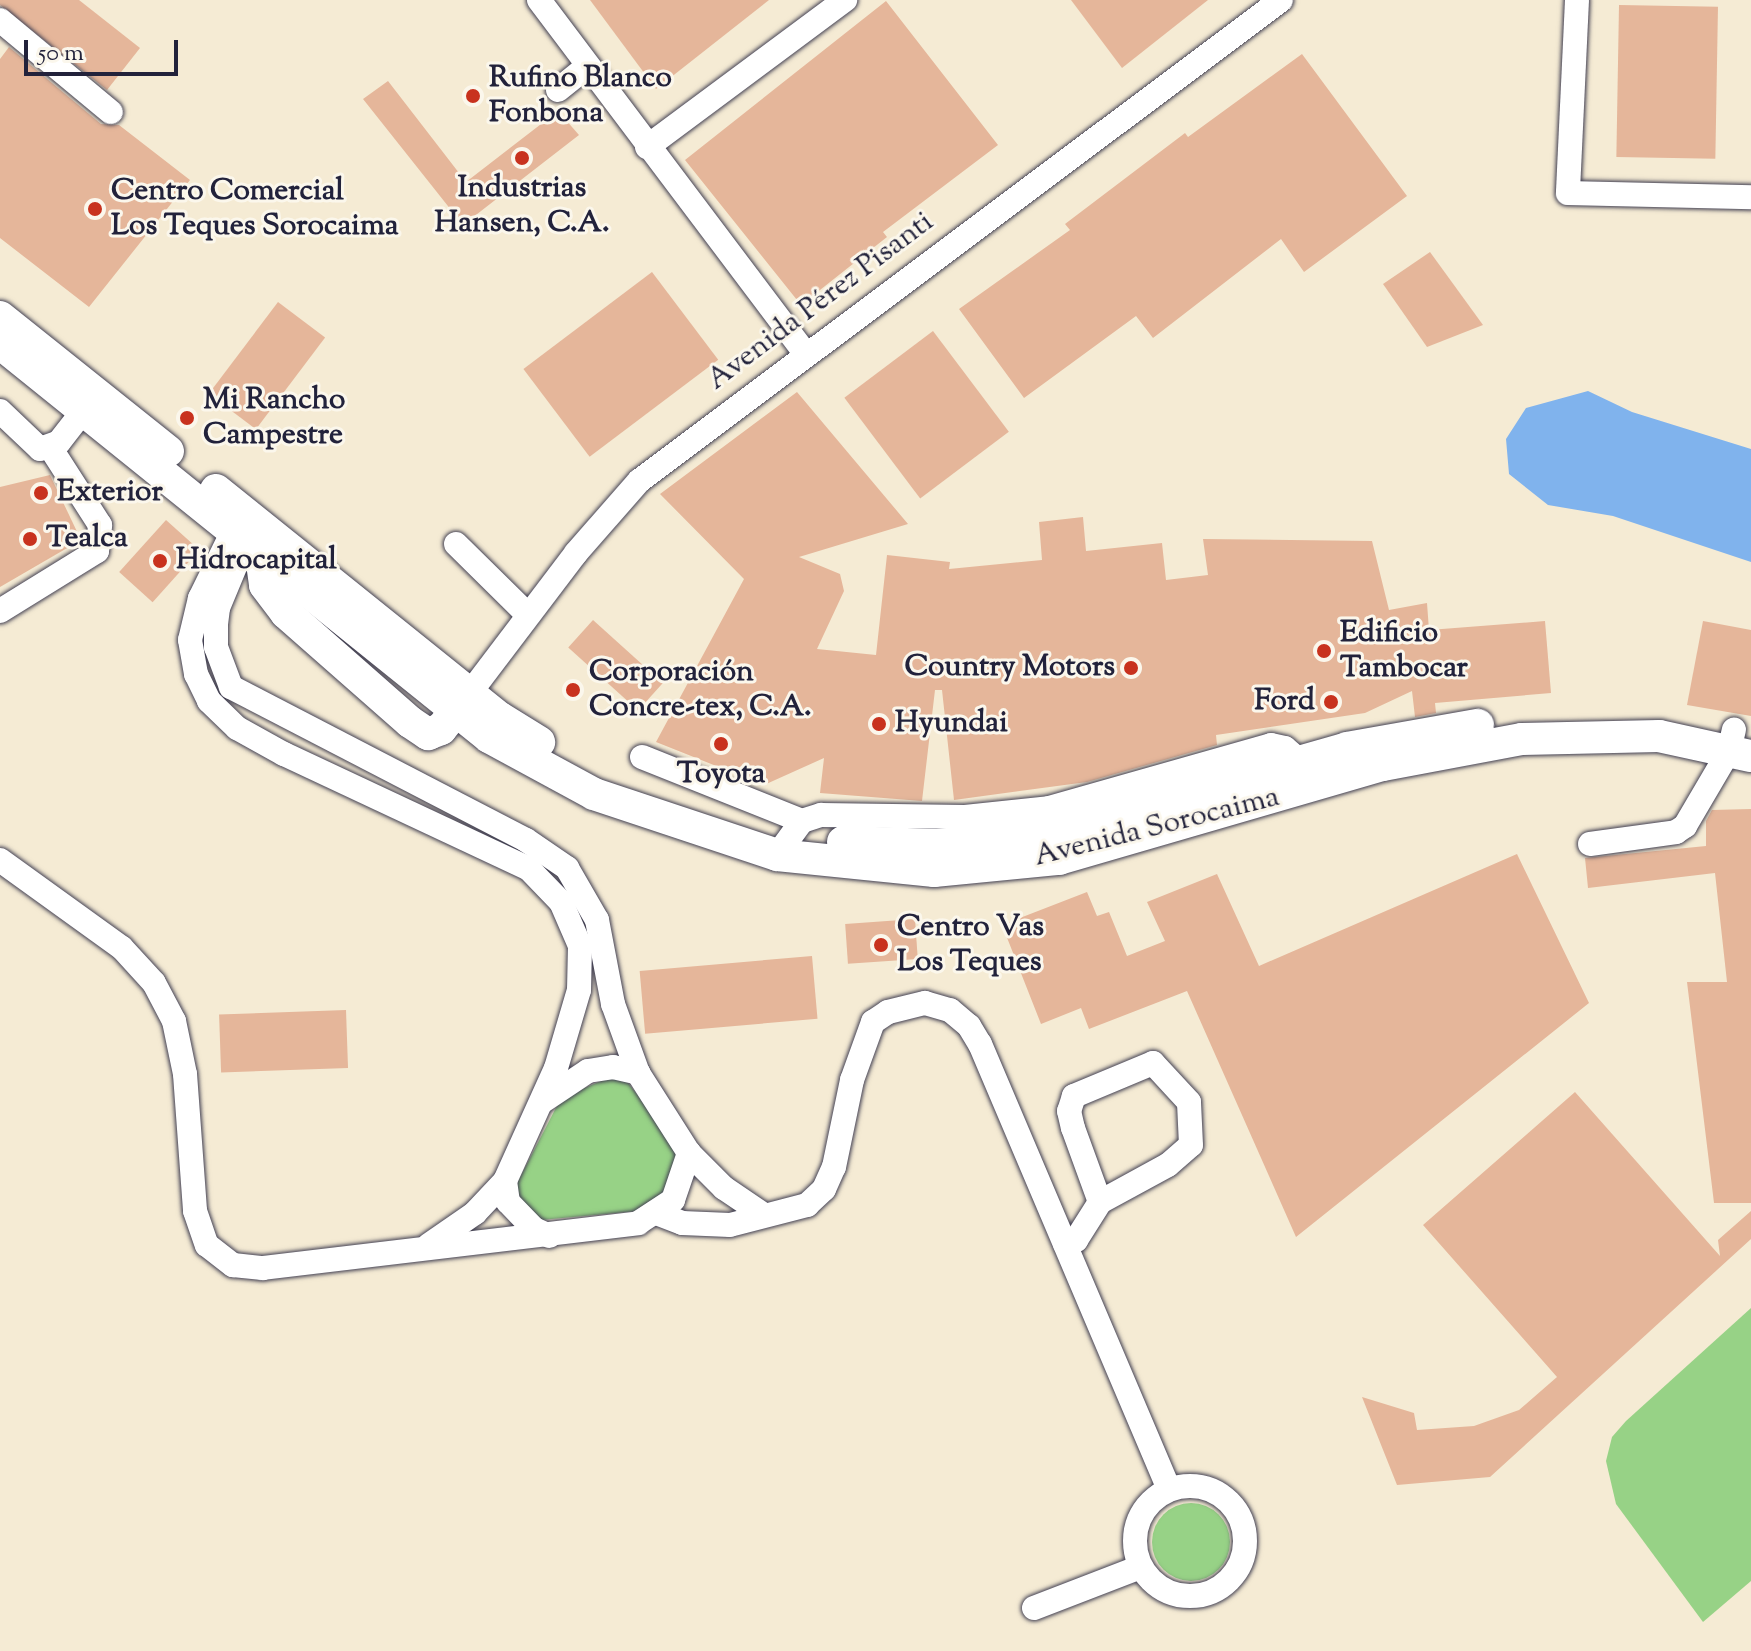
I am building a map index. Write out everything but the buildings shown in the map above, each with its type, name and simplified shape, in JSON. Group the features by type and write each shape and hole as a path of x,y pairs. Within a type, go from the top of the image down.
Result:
{"main road":[{"name":"Avenida Sorocaima","path":"0,317 462,703 558,754 616,780 724,819 789,837 934,871 1059,859 1383,765 1522,729 1598,715 1741,743"},
{"path":"0,343 81,414 246,544 265,585 286,613 410,722 428,734 441,729 462,703"},
{"name":"Avenida Sorocaima","path":"789,837 852,843 990,842 1100,822 1301,762 1399,737 1522,729"}],"street":[{"path":"539,0 805,353"},
{"path":"647,147 845,0"},
{"path":"1577,0 1568,193 1751,197"},
{"name":"Avenida Pérez Pisanti","path":"462,703 528,615 639,481 1271,3"},
{"path":"0,20 111,112"},
{"path":"558,90 588,66"},
{"path":"0,411 9,429 40,449 50,447 81,414"},
{"path":"0,611 97,551 100,525 50,447"},
{"path":"246,544 218,608 216,647 231,687 526,840 567,868 597,920 613,1004 638,1073 689,1153 724,1188 764,1215"},
{"path":"246,544 200,598 190,640 196,674 209,701 237,728 284,754 529,869 561,902 580,946 579,990 541,1103 505,1181 475,1213 427,1246"},
{"path":"456,544 528,615"},
{"path":"1590,844 1676,832 1685,826 1741,743"},
{"path":"642,757 789,837"},
{"path":"0,860 122,948 161,996 174,1021 185,1074 195,1211 207,1245 233,1265 263,1268 427,1246 550,1236 638,1223 659,1214 680,1188 689,1153"},
{"path":"659,1214 704,1226 746,1223 764,1215 807,1205 824,1189 865,1035 888,1012 925,1003 950,1010 969,1026 1169,1490"},
{"path":"1065,1244 1076,1240 1100,1202 1168,1165 1191,1145 1189,1102 1153,1063 1074,1096 1069,1111 1073,1128 1100,1202"},
{"path":"541,1103 588,1071 613,1067 638,1073"},
{"path":"505,1181 514,1209 534,1229 550,1236"},
{"path":"1205,1488 1235,1509 1246,1543 1242,1561 1219,1588 1184,1596 1166,1591 1140,1567 1135,1531 1142,1514 1169,1490 1205,1488"},
{"path":"1034,1608 1140,1567"}],"green space":[{"path":"608,1078 625,1079 671,1138 679,1161 660,1209 541,1220 522,1203 516,1185 561,1098"},
{"path":"1751,1308 1751,1581 1703,1622 1616,1504 1606,1461 1612,1437 1626,1421"},
{"path":"1191,1503 1206,1506 1219,1514 1227,1527 1230,1542 1227,1557 1219,1570 1206,1578 1191,1581 1176,1578 1163,1570 1155,1557 1152,1542 1155,1527 1163,1514 1176,1506"}],"water":[{"path":"1588,391 1632,412 1751,449 1751,562 1613,516 1548,505 1509,474 1506,439 1526,408"}],"place":[{"name":"Rufino Blanco Fonbona","path":"473,96"},
{"name":"Industrias Hansen, C.A.","path":"522,158"},
{"name":"Centro Comercial Los Teques Sorocaima","path":"95,209"},
{"name":"Mi Rancho Campestre","path":"187,418"},
{"name":"Exterior","path":"41,493"},
{"name":"Tealca","path":"30,539"},
{"name":"Hidrocapital","path":"160,561"},
{"name":"Edificio Tambocar","path":"1324,651"},
{"name":"Country Motors","path":"1131,668"},
{"name":"Corporación Concre-tex, C.A.","path":"573,690"},
{"name":"Ford","path":"1331,702"},
{"name":"Hyundai","path":"879,724"},
{"name":"Toyota","path":"721,744"},
{"name":"Centro Vas Los Teques","path":"881,945"}]}
